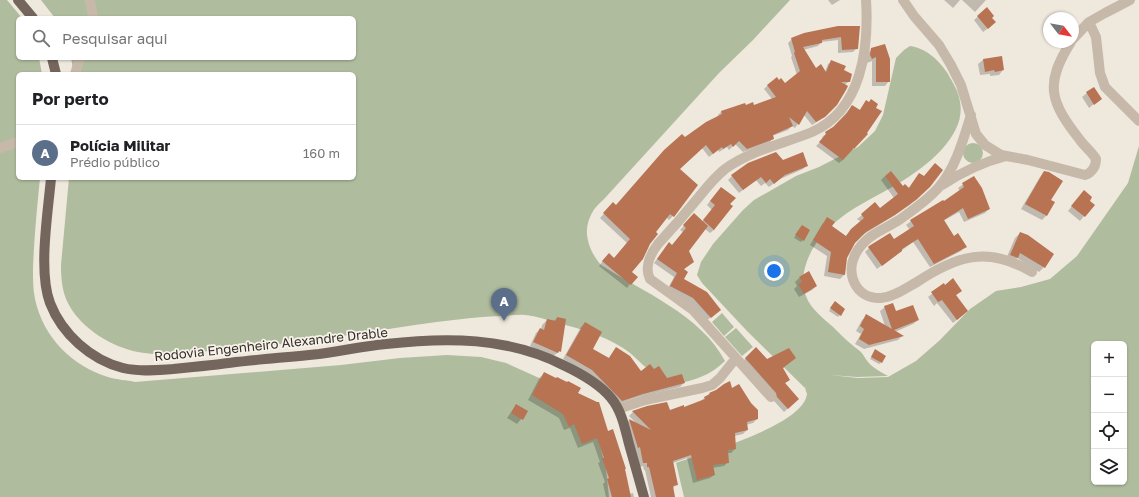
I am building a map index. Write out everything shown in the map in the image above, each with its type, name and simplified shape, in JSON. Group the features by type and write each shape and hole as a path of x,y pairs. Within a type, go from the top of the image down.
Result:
{"main road":[{"path":"18,0 31,16"},
{"path":"52,60 56,72"},
{"name":"Rodovia Engenheiro Alexandre Drable","path":"51,180 45,247 44,273 46,291 50,304 60,323 79,344 93,355 108,363 124,368 157,370 207,366 387,344 468,340 527,350 555,361 594,382 606,392 618,409 644,497"}],"street":[{"path":"90,0 93,16"},
{"path":"771,397 733,361 693,310 650,279 648,271 651,256 658,244 724,170 765,148 812,132 831,120 842,108 854,91 863,61 866,0"},
{"path":"903,0 914,16 939,45 951,64 961,85 976,134 980,140 989,148 1009,157 1057,167 1081,175 1087,175 1095,166 1095,157 1071,129 1060,112 1054,92 1053,83 1057,66 1068,48"},
{"path":"1079,33 1090,22 1130,0"},
{"path":"1090,22 1096,37 1100,73 1105,87 1139,121"},
{"path":"76,72 79,60"},
{"path":"939,187 953,164 970,115"},
{"path":"0,148 16,143"},
{"path":"1009,157 989,161 966,170 939,187 908,213 872,235 861,246 853,259 851,273 853,281 860,291 869,296 878,298 891,295 906,288 944,266 975,256 1003,258 1032,272"},
{"path":"618,409 645,400 702,388 712,384 720,378 733,361"}],"green space":[{"path":"0,0 7,0 20,16 16,16 16,60 39,60 42,72 16,72 16,180 40,180 33,257 34,296 45,326 52,337 71,358 95,372 111,378 135,382 447,355 481,357 506,363 557,386 598,437 606,469 609,497 0,497"},
{"path":"41,0 790,0 753,40 719,73 597,206 588,221 587,235 590,248 601,265 670,306 686,318 701,330 715,345 725,361 714,370 702,376 690,381 676,384 652,372 627,350 608,339 538,317 522,315 458,319 294,343 180,354 138,352 128,350 108,341 99,336 82,322 69,305 63,290 61,265 69,180 356,180 356,72 74,72 71,60 356,60 356,16 53,16"},
{"path":"910,46 922,49 941,64 957,91 961,113 953,135 938,154 910,176 855,208 838,220 828,229 809,255 804,270 803,283 804,292 810,305 849,343 861,352 870,364 888,376 857,377 830,375 858,378 888,377 916,361 940,340 970,309 996,291 1021,287 1050,279 1077,256 1128,183 1139,146 1139,497 684,497 676,463 750,437 789,417 801,406 807,394 805,388 747,331 702,283 697,275 701,262 713,244 743,210 754,200 796,176 819,167 858,147 875,131 883,115 896,58 904,50"},
{"path":"969,143 977,143 983,149 983,157 977,163 969,163 963,157 963,149"},
{"path":"722,313 734,327 724,336 712,322"},
{"path":"736,328 753,347 742,356 725,337"}],"building":[{"path":"987,7 994,16 992,18 996,22 988,29 977,16"},
{"path":"838,26 860,26 858,49 842,50 841,37 822,40 822,43 803,47 816,68 821,64 826,72 831,60 846,66 844,70 852,74 850,82 841,82 848,86 837,105 825,117 816,122 807,111 799,125 789,117 793,126 773,135 774,139 747,149 739,141 733,147 731,144 723,149 722,147 713,154 706,145 680,169 698,185 674,217 670,214 656,232 658,234 650,244 643,259 632,272 638,277 631,285 602,261 609,253 614,258 630,239 603,213 613,202 616,205 664,150 682,134 685,137 706,122 722,114 721,111 745,103 746,105 753,102 754,105 776,97 767,85 777,77 779,80 781,78 785,83 800,71 791,38 804,33"},
{"path":"885,44 890,59 890,82 876,82 876,57 872,59 870,55 871,48"},
{"path":"1002,56 1004,70 985,72 983,59"},
{"path":"1094,87 1102,99 1094,105 1086,92"},
{"path":"871,99 878,104 876,108 882,111 867,133 868,134 843,160 819,142 826,134 825,132 833,127 847,113 852,105 860,110 866,100 869,102"},
{"path":"776,152 783,160 803,152 808,166 785,175 774,184 770,179 766,183 761,177 743,190 731,175 748,163"},
{"path":"935,163 943,170 930,187 916,200 895,215 866,232 855,243 847,258 845,275 828,272 831,252 813,240 827,217 835,222 832,226 846,236 851,229 864,218 861,214 875,202 880,208 898,194 885,176 891,171 903,186 905,184 909,188 919,173 924,176"},
{"path":"1044,171 1049,172 1063,181 1051,200 1055,202 1047,216 1025,204"},
{"path":"974,176 982,188 990,209 968,219 963,208 944,220 954,236 958,233 967,247 934,264 918,239 902,249 902,251 882,266 868,247 869,246 890,233 894,239 914,226 910,220 943,200 944,201 964,187 962,183"},
{"path":"721,187 736,198 730,204 733,206 714,230 703,220 715,205 710,201"},
{"path":"1084,190 1092,197 1090,201 1095,205 1085,217 1071,206"},
{"path":"694,213 708,226 689,251 694,262 684,269 688,272 684,279 707,292 721,310 711,318 693,298 670,286 677,273 657,259 669,242 672,245 686,228 683,225"},
{"path":"802,225 810,230 804,241 795,235"},
{"path":"1020,232 1028,235 1054,254 1045,268 1020,253 1018,258 1010,255"},
{"path":"809,271 817,286 804,294 798,284 802,282 799,277"},
{"path":"953,278 962,291 956,295 968,311 957,320 942,300 938,302 931,292 944,283 945,285"},
{"path":"835,301 845,309 841,316 830,308"},
{"path":"893,303 896,311 913,305 919,320 894,330 904,336 869,345 859,339 864,329 860,326 866,314 892,329 884,306"},
{"path":"557,317 566,319 561,352 559,351 558,353 533,342 540,328 544,330 547,319 556,321"},
{"path":"585,322 602,332 593,349 609,358 616,347 630,356 641,371 650,364 654,369 659,366 667,378 682,374 685,383 622,401 592,370 566,355"},
{"path":"756,347 767,359 789,348 796,358 783,368 790,380 785,383 799,399 788,409 745,358"},
{"path":"875,349 886,356 882,363 871,357"},
{"path":"544,372 556,378 557,377 567,382 568,381 581,388 578,393 599,402 608,431 613,429 626,469 631,497 612,497 607,479 609,478 602,458 604,458 597,438 582,444 574,424 569,427 563,414 532,395"},
{"path":"730,381 732,388 739,384 751,403 758,410 758,419 747,422 748,430 735,433 736,449 728,450 729,463 713,465 715,475 697,480 691,455 673,461 678,485 673,486 675,497 656,497 649,467 647,467 647,463 643,463 640,447 638,448 629,419 651,430 632,411 667,402 670,410 684,405 684,407 705,399 704,397 710,394 709,393"},
{"path":"516,404 528,411 523,420 511,413"}],"place":[{"name":"Polícia Militar","path":"504,321"}]}
